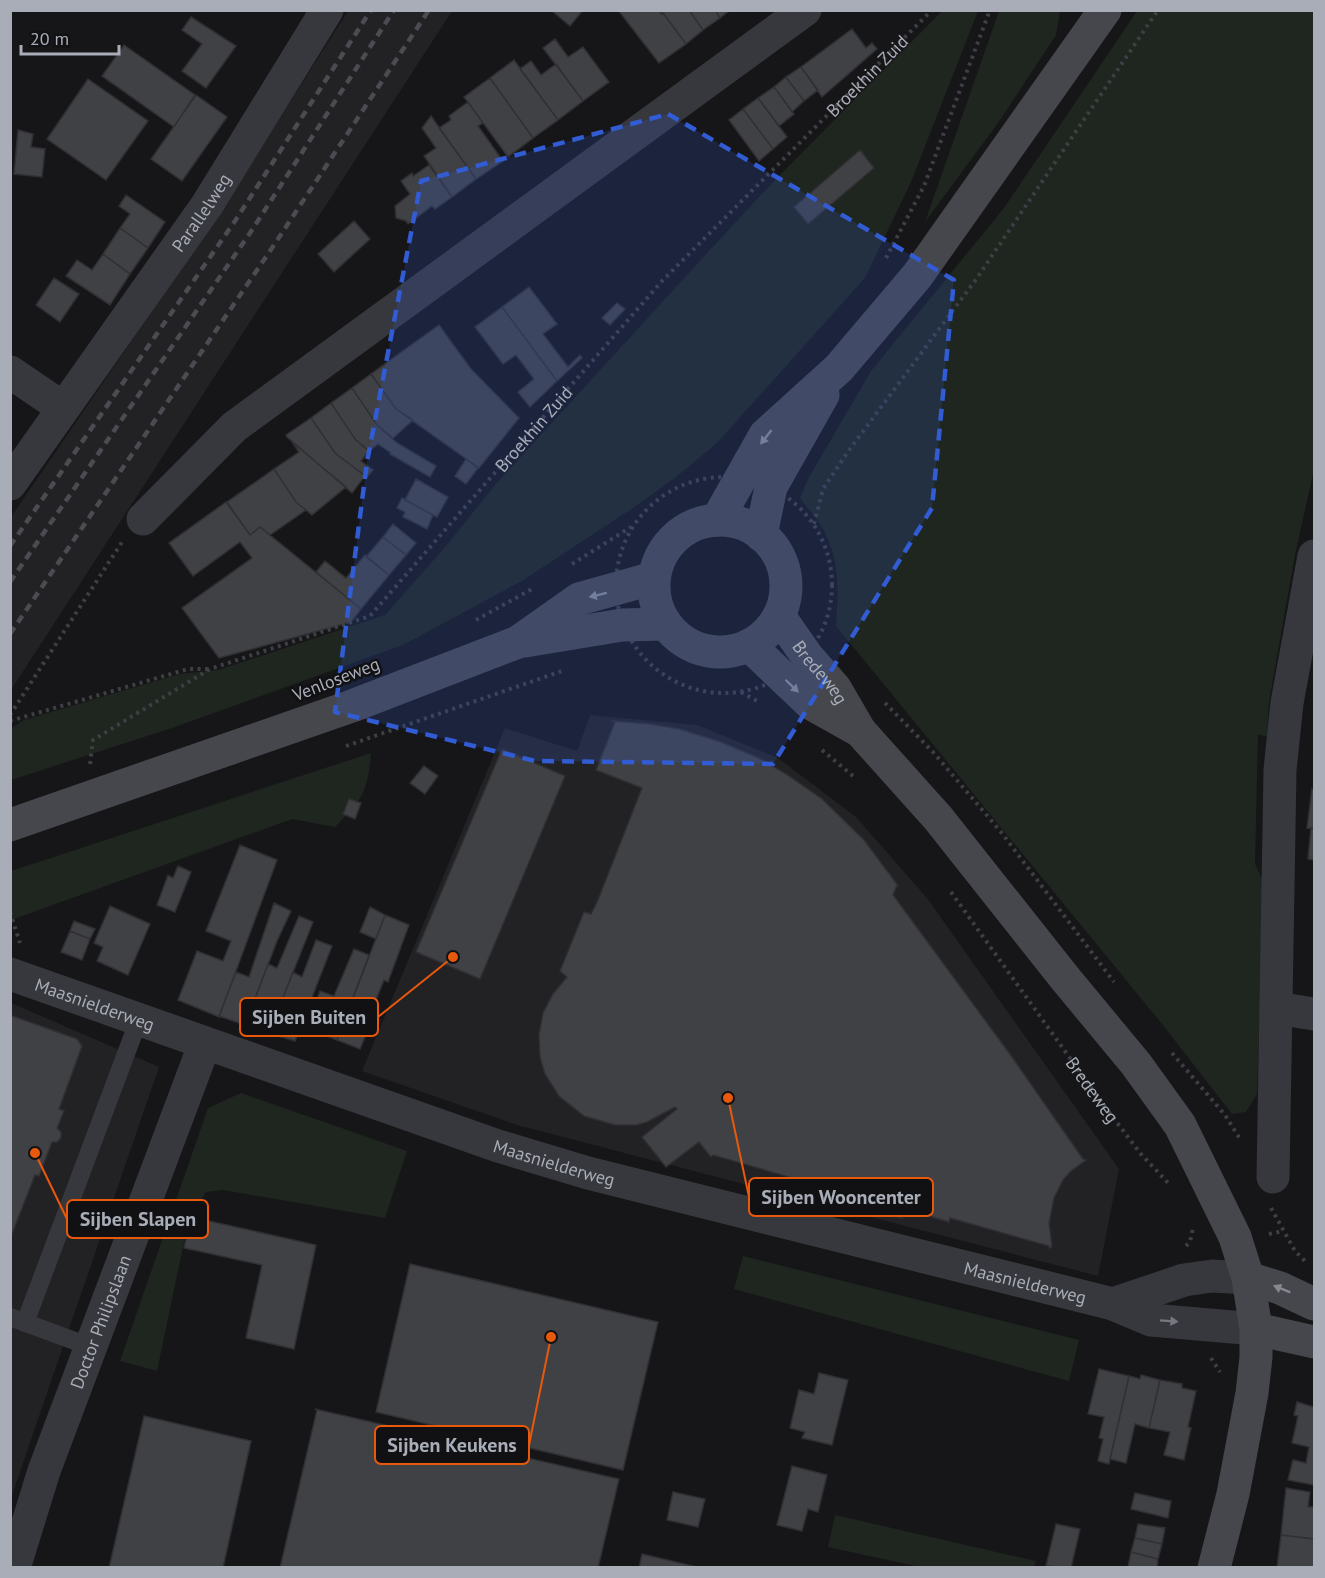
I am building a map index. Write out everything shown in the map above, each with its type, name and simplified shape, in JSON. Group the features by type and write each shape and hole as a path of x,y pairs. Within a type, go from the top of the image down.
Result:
{"street":[{"name":"Parallelweg","path":"63,408 207,205 327,10"},
{"path":"143,519 234,427 805,10"},
{"path":"717,520 756,483 839,368 917,276 1105,10"},
{"path":"10,372 63,408 10,484"},
{"path":"756,483 761,534"},
{"path":"717,520 741,524 761,534 777,553 785,573 785,599 779,616 763,636 749,645 724,652 699,649 681,639 666,624 656,602 654,578 662,555 679,534 692,526 717,520"},
{"path":"1273,1177 1280,770 1287,703 1314,556"},
{"name":"Venloseweg","path":"518,642 579,599 654,578"},
{"name":"Bredeweg","path":"779,616 807,656 836,688 860,731 938,818 1136,1064 1180,1125 1235,1237 1248,1278 1256,1329 1252,1393 1233,1494 1214,1568"},
{"name":"Venloseweg","path":"10,825 352,706 518,642 622,625 666,624"},
{"name":"Bredeweg","path":"749,645 810,703 860,731"},
{"name":"Maasnielderweg","path":"10,974 498,1146 588,1173 1113,1304 1151,1320 1256,1329"},
{"path":"1276,1008 1314,1014"},
{"name":"Doctor Philipslaan","path":"14,1568 44,1471 205,1043"},
{"path":"1113,1304 1184,1280 1212,1276 1248,1278 1280,1288 1314,1304"},
{"path":"1256,1329 1314,1342"}],"lane":[{"path":"91,1347 18,1320 139,1019"}],"path":[{"name":"Broekhin Zuid","path":"90,764 93,740 210,669 370,616 662,281 932,10"},
{"path":"882,264 924,186 990,10"},
{"path":"813,524 823,489 829,480 977,278 1158,10"},
{"path":"704,479 709,471"},
{"path":"565,569 633,526 652,504 676,488 704,479 723,477 756,483 794,503 813,524 825,545 832,592 828,615 819,637 807,656 782,677 763,687 741,693 759,702"},
{"path":"10,715 129,530 143,519"},
{"path":"473,622 535,587"},
{"path":"10,721 188,669 210,669"},
{"path":"819,748 857,781"},
{"path":"80,768 101,761"},
{"name":"Bredeweg","path":"951,892 1105,1107 1141,1154 1173,1188"},
{"path":"1184,1280 1179,1255 1190,1242 1193,1225"},
{"path":"1193,1323 1197,1347 1209,1356 1223,1376"}],"highlighted area":[{"path":"668,114 954,280 932,508 773,764 535,761 335,712 367,462 421,181"}],"shaded area":[{"path":"348,11 452,11 11,690 11,517 220,212"},
{"path":"942,11 978,11 911,182 865,278 717,443 676,477 522,581 403,645 175,727 11,780 10,729 24,720 180,674 218,670 385,615 446,546 495,485 708,252 774,181"},
{"path":"999,11 1060,11 1056,35 998,123 925,222"},
{"path":"1137,11 1314,11 1314,469 1295,555 1269,702 1267,737 1258,734 1255,864 1264,883 1257,1094 1246,1112 1232,1114 1162,1024 836,626 837,581 831,548 822,527 800,498 808,479 871,371 1004,208"},
{"path":"590,715 697,725 778,758 856,817 927,898 1119,1169 1098,1276 517,1125 362,1071 505,728 577,751"},
{"path":"371,753 368,777 362,794 335,827 292,819 11,920 11,871"},
{"path":"11,1003 159,1067 11,1498"},
{"path":"241,1093 407,1151 385,1218 223,1190 206,1192 189,1218 157,1371 120,1361 208,1108"},
{"path":"743,1256 1079,1340 1069,1381 734,1289"},
{"path":"835,1515 1036,1561 1034,1567 920,1567 828,1547"}],"building":[{"path":"551,10 583,10 570,26"},
{"path":"618,10 659,10 686,44 659,63"},
{"path":"659,10 689,10 703,30 686,44"},
{"path":"689,10 715,10 720,18 703,30"},
{"path":"715,10 730,10 720,18"},
{"path":"191,17 236,46 206,88 182,71 202,44 182,30"},
{"path":"852,29 866,48 872,43 877,49 822,97 801,67"},
{"path":"555,39 568,57 583,47 609,82 583,101 543,48"},
{"path":"124,45 195,95 174,127 102,76"},
{"path":"514,60 558,120 533,138 490,78"},
{"path":"531,61 541,75 556,64 583,101 558,120 520,69"},
{"path":"801,67 818,90 804,101 786,77"},
{"path":"786,77 804,101 792,112 774,87"},
{"path":"490,78 533,138 508,157 464,97"},
{"path":"88,79 148,121 106,180 47,139"},
{"path":"774,87 794,114 779,126 758,98"},
{"path":"196,95 227,117 182,181 151,159"},
{"path":"758,98 787,137 773,149 743,109"},
{"path":"468,102 483,123 478,126 503,161 476,179 439,128 451,120 449,116"},
{"path":"743,109 773,149 759,161 729,120"},
{"path":"431,116 476,179 452,197 424,156 436,148 422,128"},
{"path":"18,130 33,134 31,147 45,149 42,177 14,174"},
{"path":"860,150 874,168 808,224 794,207"},
{"path":"429,165 452,197 435,209 432,206 408,224 396,218 395,206 410,194 401,181"},
{"path":"126,195 165,222 148,248 120,228 130,214 119,206"},
{"path":"354,221 370,239 334,272 318,254"},
{"path":"120,228 148,248 130,274 103,254"},
{"path":"103,254 130,274 110,305 66,276 77,260 92,270"},
{"path":"54,278 79,294 60,322 36,305"},
{"path":"529,287 557,324 543,334 568,367 580,355 582,358 557,381 502,307"},
{"path":"617,303 625,309 610,325 602,318"},
{"path":"502,307 557,381 530,407 518,392 534,379 516,355 503,364 475,327"},
{"path":"439,325 471,369 519,418 479,468 396,409 371,374"},
{"path":"371,374 396,409 413,420 393,438 377,425 352,388"},
{"path":"352,388 377,425 397,443 436,466 430,477 390,454 378,444 369,451 355,439 331,403"},
{"path":"331,403 355,439 369,451 361,461 373,470 366,478 335,453 311,418"},
{"path":"311,418 335,453 365,476 352,493 287,437 286,435"},
{"path":"292,442 346,487 312,515 296,502 274,469 299,452"},
{"path":"466,459 478,468 466,484 455,476"},
{"path":"274,469 296,502 306,510 270,535 260,527 250,535 227,502"},
{"path":"416,479 448,497 437,517 405,500"},
{"path":"402,498 433,515 427,529 403,517 405,512 397,508"},
{"path":"226,502 250,535 260,527 361,609 351,622 219,658 182,608 252,558 240,542 193,576 169,543"},
{"path":"393,524 416,543 406,555 383,537"},
{"path":"383,537 406,555 389,575 366,557"},
{"path":"365,555 389,575 361,609 316,572 325,561 346,578"},
{"path":"611,721 679,729 721,742 761,759 822,799 864,840 899,887 897,885 893,895 1012,1057 1083,1159 1086,1160 1063,1180 1054,1198 1049,1223 1052,1247 950,1218 949,1222 905,1209 902,1218 887,1214 889,1206 713,1155 711,1157 699,1142 666,1167 642,1137 677,1109 675,1107 647,1122 636,1125 615,1125 584,1116 559,1096 545,1074 540,1057 539,1035 543,1013 553,994 567,977 560,971 584,912 591,914 598,900 642,788 596,770 615,722"},
{"path":"502,749 565,776 480,979 416,952"},
{"path":"424,766 438,776 425,794 410,783"},
{"path":"1312,789 1314,790 1314,829 1307,828"},
{"path":"349,799 361,803 355,819 343,814"},
{"path":"1311,828 1314,829 1314,860 1308,859"},
{"path":"240,845 277,860 219,1017 178,1000 197,951 223,961 231,941 206,931"},
{"path":"178,866 191,872 175,912 157,905 168,875 173,878"},
{"path":"274,903 291,911 245,1025 219,1016 236,972 249,977"},
{"path":"110,906 150,924 128,975 97,961 103,947 94,943"},
{"path":"370,907 385,915 376,939 360,932"},
{"path":"385,915 409,925 388,982 384,980 371,1012 375,1013 360,1049 337,1040"},
{"path":"299,916 313,922 269,1033 245,1025 268,964 277,968"},
{"path":"74,921 95,929 90,939 70,931"},
{"path":"70,931 90,939 82,960 61,952"},
{"path":"316,940 332,946 295,1041 269,1033 293,972 302,977"},
{"path":"354,949 369,955 337,1040 306,1027 320,991 334,996"},
{"path":"10,1015 77,1039 82,1046 59,1109 64,1111 57,1128 61,1132 61,1138 57,1142 52,1142 39,1176 35,1175 10,1239"},
{"path":"191,1217 316,1245 294,1349 246,1338 262,1265 184,1248"},
{"path":"410,1264 658,1322 623,1470 376,1412"},
{"path":"1099,1369 1129,1376 1109,1464 1098,1461 1103,1439 1099,1438 1104,1417 1088,1414"},
{"path":"819,1373 848,1380 832,1445 802,1438 805,1432 790,1428 799,1390 814,1394"},
{"path":"1141,1375 1160,1380 1149,1428 1135,1424 1126,1463 1110,1459 1129,1376 1140,1379"},
{"path":"1160,1380 1182,1384 1182,1388 1196,1391 1184,1460 1164,1455 1170,1432 1149,1428"},
{"path":"1297,1402 1314,1407 1314,1485 1288,1480 1293,1460 1306,1463 1309,1447 1292,1443 1298,1416 1294,1415"},
{"path":"315,1409 619,1479 598,1568 280,1568 317,1410"},
{"path":"144,1416 251,1441 223,1568 109,1568"},
{"path":"792,1466 827,1475 818,1512 808,1509 802,1531 777,1525"},
{"path":"1286,1488 1310,1492 1308,1507 1314,1507 1314,1539 1281,1535"},
{"path":"673,1492 705,1499 698,1527 667,1520"},
{"path":"1135,1493 1171,1501 1168,1518 1131,1509"},
{"path":"1056,1524 1080,1529 1071,1568 1046,1566"},
{"path":"1138,1524 1165,1528 1162,1544 1135,1538"},
{"path":"1281,1535 1314,1539 1314,1568 1277,1568"},
{"path":"1135,1538 1162,1544 1158,1559 1131,1552"},
{"path":"1131,1552 1158,1559 1157,1568 1128,1567"},
{"path":"642,1554 701,1568 639,1568"}],"railway":[{"path":"10,546 235,221 371,10"},
{"path":"10,582 250,233 394,10"},
{"path":"10,634 272,248 429,10"}],"place":[{"name":"Sijben Buiten","path":"453,957"},
{"name":"Sijben Wooncenter","path":"728,1098"},
{"name":"Sijben Slapen","path":"35,1153"},
{"name":"Sijben Keukens","path":"551,1337"}]}
